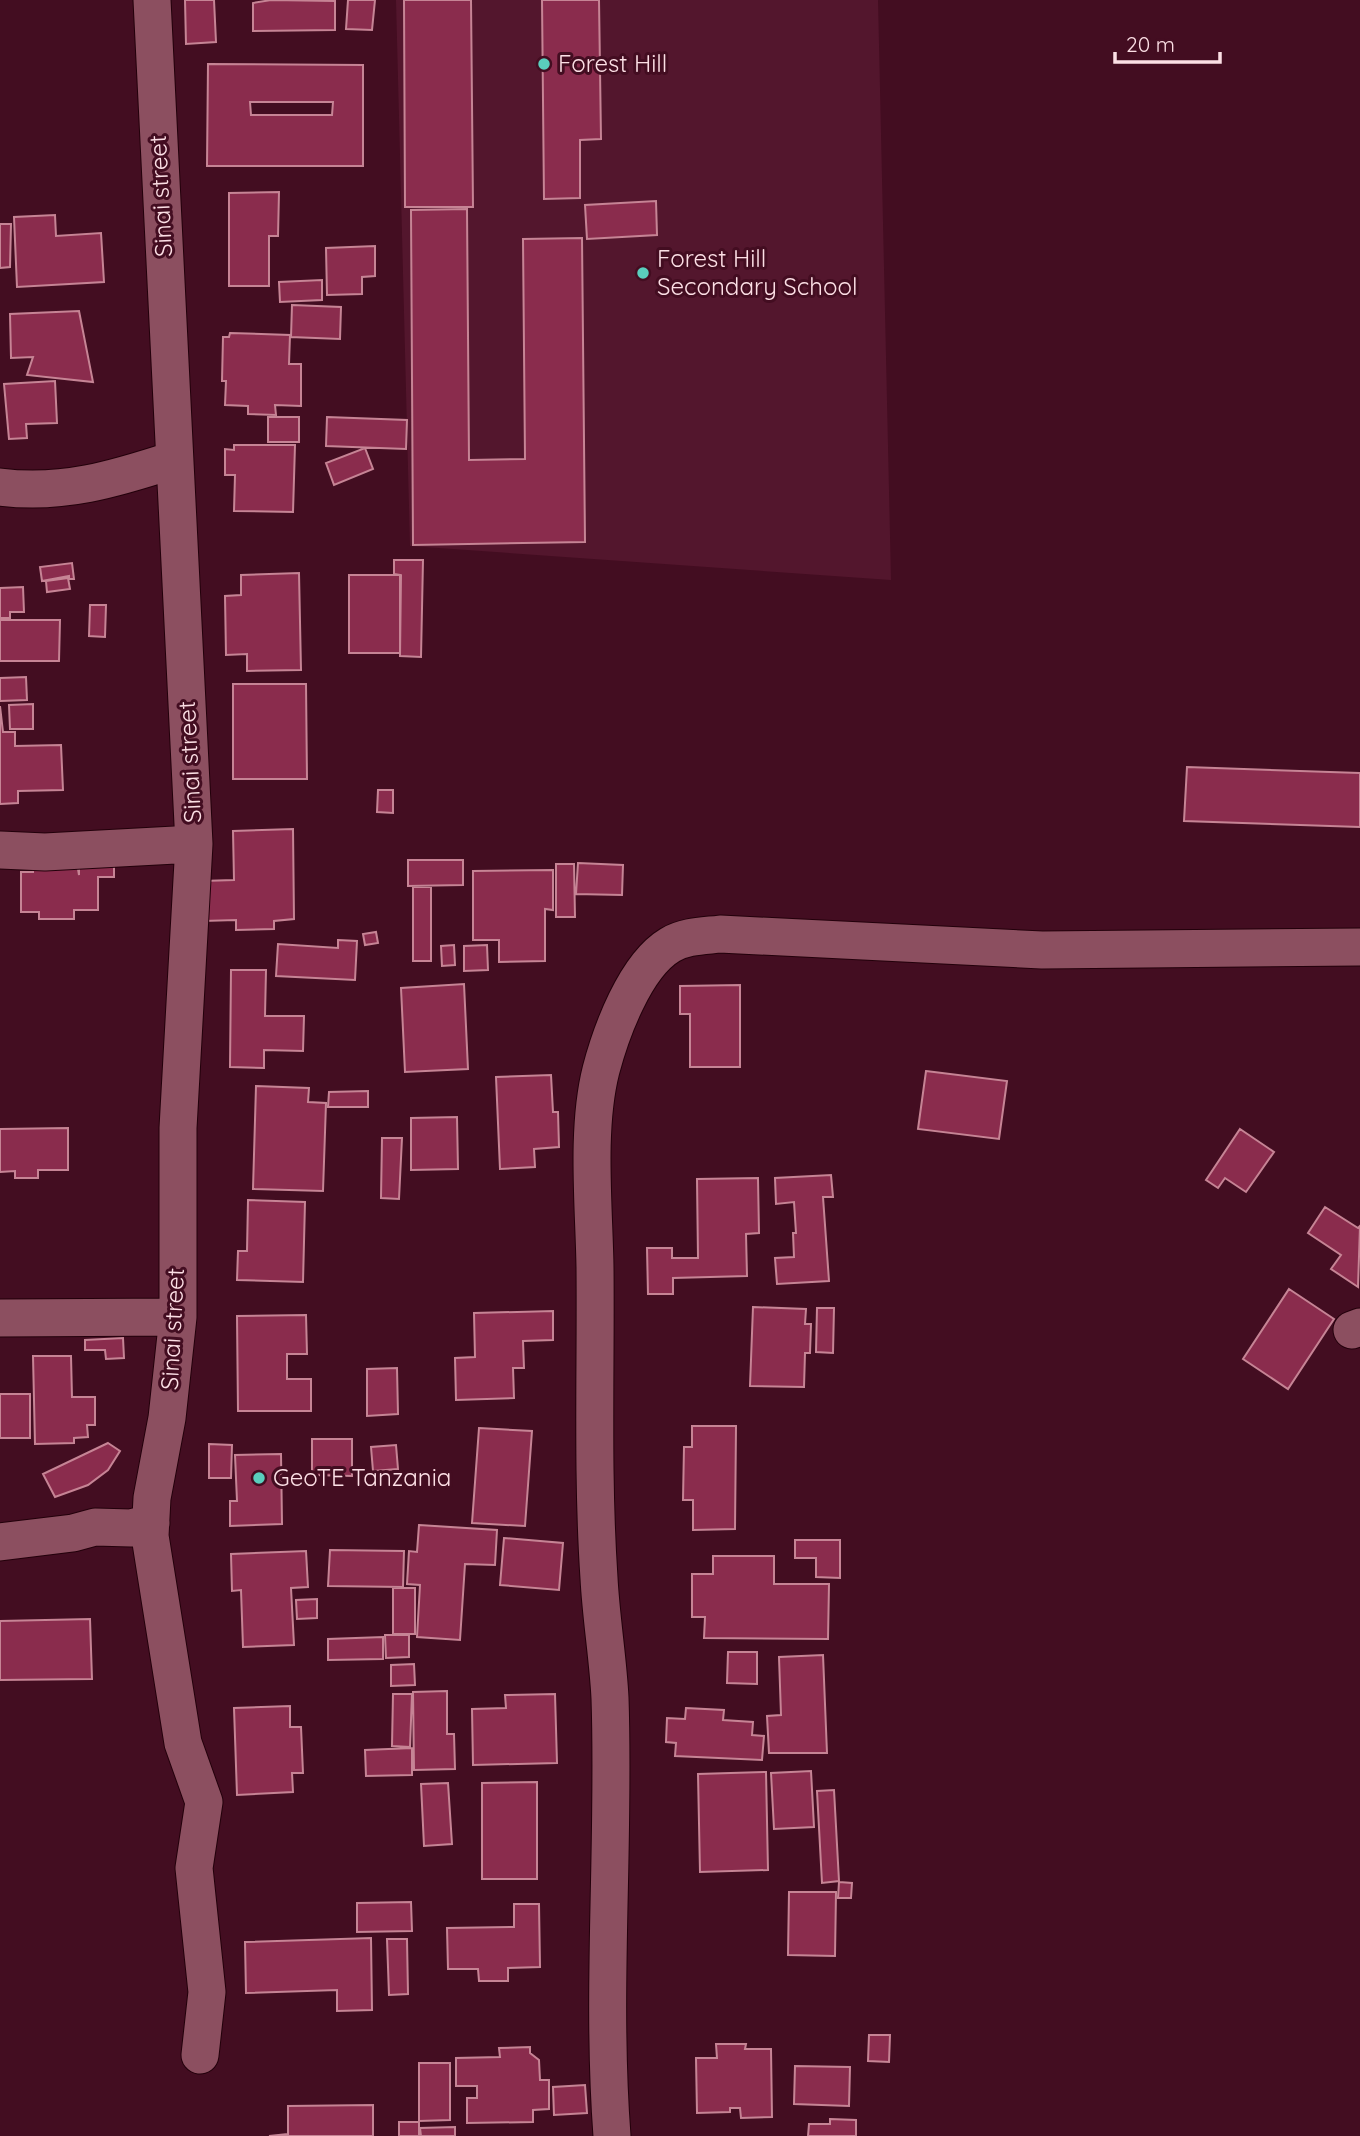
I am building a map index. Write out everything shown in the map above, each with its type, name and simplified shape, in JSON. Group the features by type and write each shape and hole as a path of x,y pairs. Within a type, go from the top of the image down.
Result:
{"street":[{"name":"Sinai street","path":"152,0 194,844 178,1128 178,1318 151,1523 155,1579 175,1683 183,1743 204,1802 194,1868 207,1992 200,2055"},
{"path":"0,487 56,490 104,482 173,460"},
{"path":"0,850 44,852 194,844"},
{"path":"612,2136 607,1995 612,1781 609,1693 599,1576 594,1373 595,1106 606,1055 636,983 671,944 684,938 720,934 1042,950 1360,947"},
{"path":"0,1318 178,1318"},
{"path":"0,1542 73,1533 95,1527 131,1528 151,1523"}],"shaded area":[{"name":"Forest Hill Secondary School","path":"396,0 878,0 891,580 410,546"}],"building":[{"path":"185,0 214,0 216,42 186,44"},
{"path":"271,0 335,1 335,30 253,31 253,3"},
{"path":"348,0 375,0 372,30 346,29"},
{"path":"404,0 471,0 473,207 405,207"},
{"path":"542,0 599,0 601,139 580,140 580,198 544,199"},
{"path":"208,64 363,65 363,166 207,166","holes":["250,102 333,102 332,115 251,115"]},
{"path":"279,192 278,236 269,236 269,286 229,286 229,193"},
{"path":"656,201 657,235 587,239 585,205"},
{"path":"467,209 469,460 525,459 523,239 582,238 585,542 413,545 411,210"},
{"path":"55,215 56,236 101,233 104,282 17,287 14,217"},
{"path":"0,224 11,224 10,267 0,268"},
{"path":"375,246 375,276 362,277 362,294 327,295 326,248"},
{"path":"322,280 322,300 280,302 279,282"},
{"path":"292,305 341,307 340,339 291,337"},
{"path":"79,311 93,382 27,375 33,357 11,358 10,314"},
{"path":"230,333 290,335 289,364 301,364 301,406 275,405 276,415 248,414 248,406 225,405 226,381 222,381 223,337 229,337"},
{"path":"55,381 57,423 26,424 27,438 9,439 4,384"},
{"path":"268,417 299,417 299,442 268,442"},
{"path":"327,417 407,420 406,449 326,446"},
{"path":"234,445 295,445 293,512 234,511 235,475 225,475 225,449 234,450"},
{"path":"365,448 373,469 334,485 326,463"},
{"path":"394,560 423,560 421,657 400,656 401,575 394,574"},
{"path":"72,563 74,579 69,579 69,576 42,581 40,567"},
{"path":"299,573 301,670 247,671 247,654 226,655 225,596 241,595 241,575"},
{"path":"349,575 400,575 400,653 349,653"},
{"path":"68,578 70,589 47,592 46,581"},
{"path":"23,587 24,612 10,612 10,618 0,618 0,588"},
{"path":"90,605 106,605 105,637 89,636"},
{"path":"0,620 60,620 59,661 0,661"},
{"path":"26,677 27,700 0,701 0,678"},
{"path":"233,684 306,684 307,779 233,779"},
{"path":"33,704 33,729 10,729 9,705"},
{"path":"0,706 3,732 15,732 15,746 61,745 63,790 18,791 18,803 0,804"},
{"path":"1187,767 1360,773 1360,827 1184,821"},
{"path":"378,790 393,790 393,813 377,812"},
{"path":"293,829 294,919 274,921 274,929 236,930 236,920 203,921 202,881 234,880 233,831"},
{"path":"79,857 114,857 114,877 98,877 98,910 74,910 74,919 39,919 39,912 21,912 21,872 33,872 33,864 77,863 79,875"},
{"path":"408,860 463,860 463,885 408,886"},
{"path":"578,863 623,865 622,895 576,894"},
{"path":"556,864 574,864 575,917 556,917"},
{"path":"553,870 553,910 545,909 545,961 499,962 499,940 473,940 473,871"},
{"path":"413,887 431,887 431,961 413,961"},
{"path":"376,932 378,943 365,945 363,934"},
{"path":"338,940 357,941 355,980 276,976 278,944 338,948"},
{"path":"454,945 455,965 442,966 441,946"},
{"path":"487,945 488,970 464,971 464,946"},
{"path":"231,970 266,970 265,1016 304,1016 303,1051 264,1050 264,1068 230,1067"},
{"path":"464,984 468,1069 405,1072 401,988"},
{"path":"740,985 740,1067 690,1067 690,1014 680,1014 680,986"},
{"path":"926,1071 1007,1081 999,1139 918,1129"},
{"path":"551,1075 553,1112 558,1112 559,1147 534,1149 535,1167 500,1169 496,1077"},
{"path":"256,1086 309,1088 308,1102 326,1103 323,1191 253,1189"},
{"path":"368,1091 368,1107 328,1107 329,1092"},
{"path":"457,1117 458,1169 411,1170 411,1118"},
{"path":"68,1128 68,1170 38,1170 38,1178 15,1178 15,1171 0,1172 0,1129"},
{"path":"1240,1129 1274,1152 1246,1192 1225,1178 1218,1188 1206,1180"},
{"path":"382,1138 402,1138 399,1199 381,1198"},
{"path":"831,1175 833,1197 823,1197 829,1281 777,1284 775,1258 794,1257 793,1233 796,1233 794,1202 776,1204 775,1178"},
{"path":"758,1178 759,1233 746,1234 747,1276 673,1278 673,1294 648,1294 647,1248 672,1248 672,1258 698,1258 697,1179"},
{"path":"248,1200 305,1202 303,1282 237,1280 238,1251 247,1251"},
{"path":"1325,1207 1358,1228 1360,1226 1358,1287 1331,1269 1341,1255 1308,1233"},
{"path":"1289,1289 1334,1319 1288,1389 1243,1359"},
{"path":"753,1307 806,1309 805,1324 811,1324 810,1353 805,1353 804,1387 750,1386"},
{"path":"817,1308 834,1308 833,1353 816,1352"},
{"path":"553,1311 553,1340 523,1341 524,1368 513,1368 514,1398 456,1400 455,1358 475,1357 474,1313"},
{"path":"306,1315 307,1354 287,1354 287,1379 311,1379 311,1411 238,1411 237,1316"},
{"path":"123,1338 124,1358 106,1359 105,1350 85,1350 85,1340"},
{"path":"33,1356 71,1356 72,1397 95,1397 95,1425 87,1425 88,1437 74,1438 74,1443 35,1444"},
{"path":"397,1368 398,1414 367,1416 367,1369"},
{"path":"0,1394 30,1394 30,1438 0,1438"},
{"path":"692,1426 736,1426 735,1529 693,1530 693,1500 683,1500 684,1447 692,1447"},
{"path":"479,1428 532,1431 525,1526 472,1523"},
{"path":"312,1439 352,1439 352,1476 312,1475"},
{"path":"108,1443 120,1451 108,1470 88,1485 55,1497 43,1474"},
{"path":"209,1444 232,1445 231,1478 209,1478"},
{"path":"396,1445 398,1469 373,1471 371,1447"},
{"name":"GeoTE Tanzania","path":"281,1454 282,1524 230,1526 230,1501 237,1501 235,1455"},
{"path":"419,1525 497,1530 495,1565 465,1564 460,1640 417,1637 420,1585 407,1584 409,1551 417,1552"},
{"path":"504,1538 563,1543 559,1590 500,1585"},
{"path":"795,1540 840,1540 840,1578 816,1577 816,1558 795,1558"},
{"path":"330,1550 404,1551 403,1587 328,1586"},
{"path":"306,1551 308,1587 291,1588 294,1645 243,1647 241,1590 232,1591 231,1554"},
{"path":"713,1556 774,1556 774,1584 829,1584 828,1639 704,1638 705,1617 692,1617 692,1574 713,1574"},
{"path":"393,1588 415,1588 415,1634 393,1634"},
{"path":"317,1599 317,1618 297,1619 296,1600"},
{"path":"90,1619 92,1679 0,1680 0,1621"},
{"path":"385,1635 409,1635 409,1657 386,1658"},
{"path":"383,1637 383,1659 328,1660 328,1639"},
{"path":"728,1652 757,1652 757,1684 727,1683"},
{"path":"823,1655 827,1753 769,1753 767,1716 781,1715 779,1657"},
{"path":"414,1664 415,1685 391,1686 391,1665"},
{"path":"447,1691 447,1734 454,1734 455,1769 414,1770 413,1692"},
{"path":"393,1694 412,1694 410,1747 392,1746"},
{"path":"555,1694 557,1763 473,1765 472,1709 506,1708 505,1695"},
{"path":"290,1706 290,1727 301,1727 303,1773 292,1773 293,1792 237,1795 234,1708"},
{"path":"686,1708 724,1710 723,1720 753,1722 752,1735 764,1736 762,1760 675,1756 676,1743 666,1742 667,1718 685,1719"},
{"path":"412,1748 412,1775 366,1776 365,1750"},
{"path":"811,1771 814,1827 774,1829 771,1773"},
{"path":"766,1772 768,1870 700,1872 698,1774"},
{"path":"537,1782 537,1879 482,1879 482,1783"},
{"path":"448,1783 452,1844 424,1846 421,1784"},
{"path":"834,1790 839,1881 822,1883 817,1791"},
{"path":"839,1882 852,1883 851,1898 838,1898"},
{"path":"789,1892 836,1892 835,1956 788,1955"},
{"path":"411,1902 412,1931 357,1932 357,1903"},
{"path":"514,1904 539,1904 540,1967 508,1968 508,1981 479,1981 478,1969 448,1969 447,1928 514,1927"},
{"path":"371,1938 372,2010 337,2011 337,1990 246,1993 245,1942"},
{"path":"387,1939 407,1939 408,1994 389,1995"},
{"path":"869,2035 890,2035 889,2062 868,2061"},
{"path":"716,2044 746,2044 745,2049 771,2049 772,2117 741,2118 740,2108 730,2108 730,2112 697,2113 696,2058 717,2058"},
{"path":"530,2047 530,2053 539,2060 540,2080 549,2080 549,2109 533,2110 533,2122 467,2123 467,2098 477,2098 477,2086 456,2086 456,2058 500,2057 499,2048"},
{"path":"419,2063 450,2063 450,2120 419,2121"},
{"path":"795,2066 850,2067 849,2106 794,2104"},
{"path":"585,2085 587,2113 554,2115 553,2087"},
{"path":"373,2105 373,2136 269,2136 288,2134 288,2106"},
{"path":"830,2119 856,2120 856,2136 808,2136 809,2124 830,2124"},
{"path":"399,2122 419,2122 419,2136 399,2136"},
{"path":"455,2127 455,2136 421,2136 420,2128"}],"place":[{"name":"Forest Hill","path":"544,64"},
{"name":"Forest Hill Secondary School","path":"643,273"},
{"name":"GeoTE Tanzania","path":"259,1478"}]}
